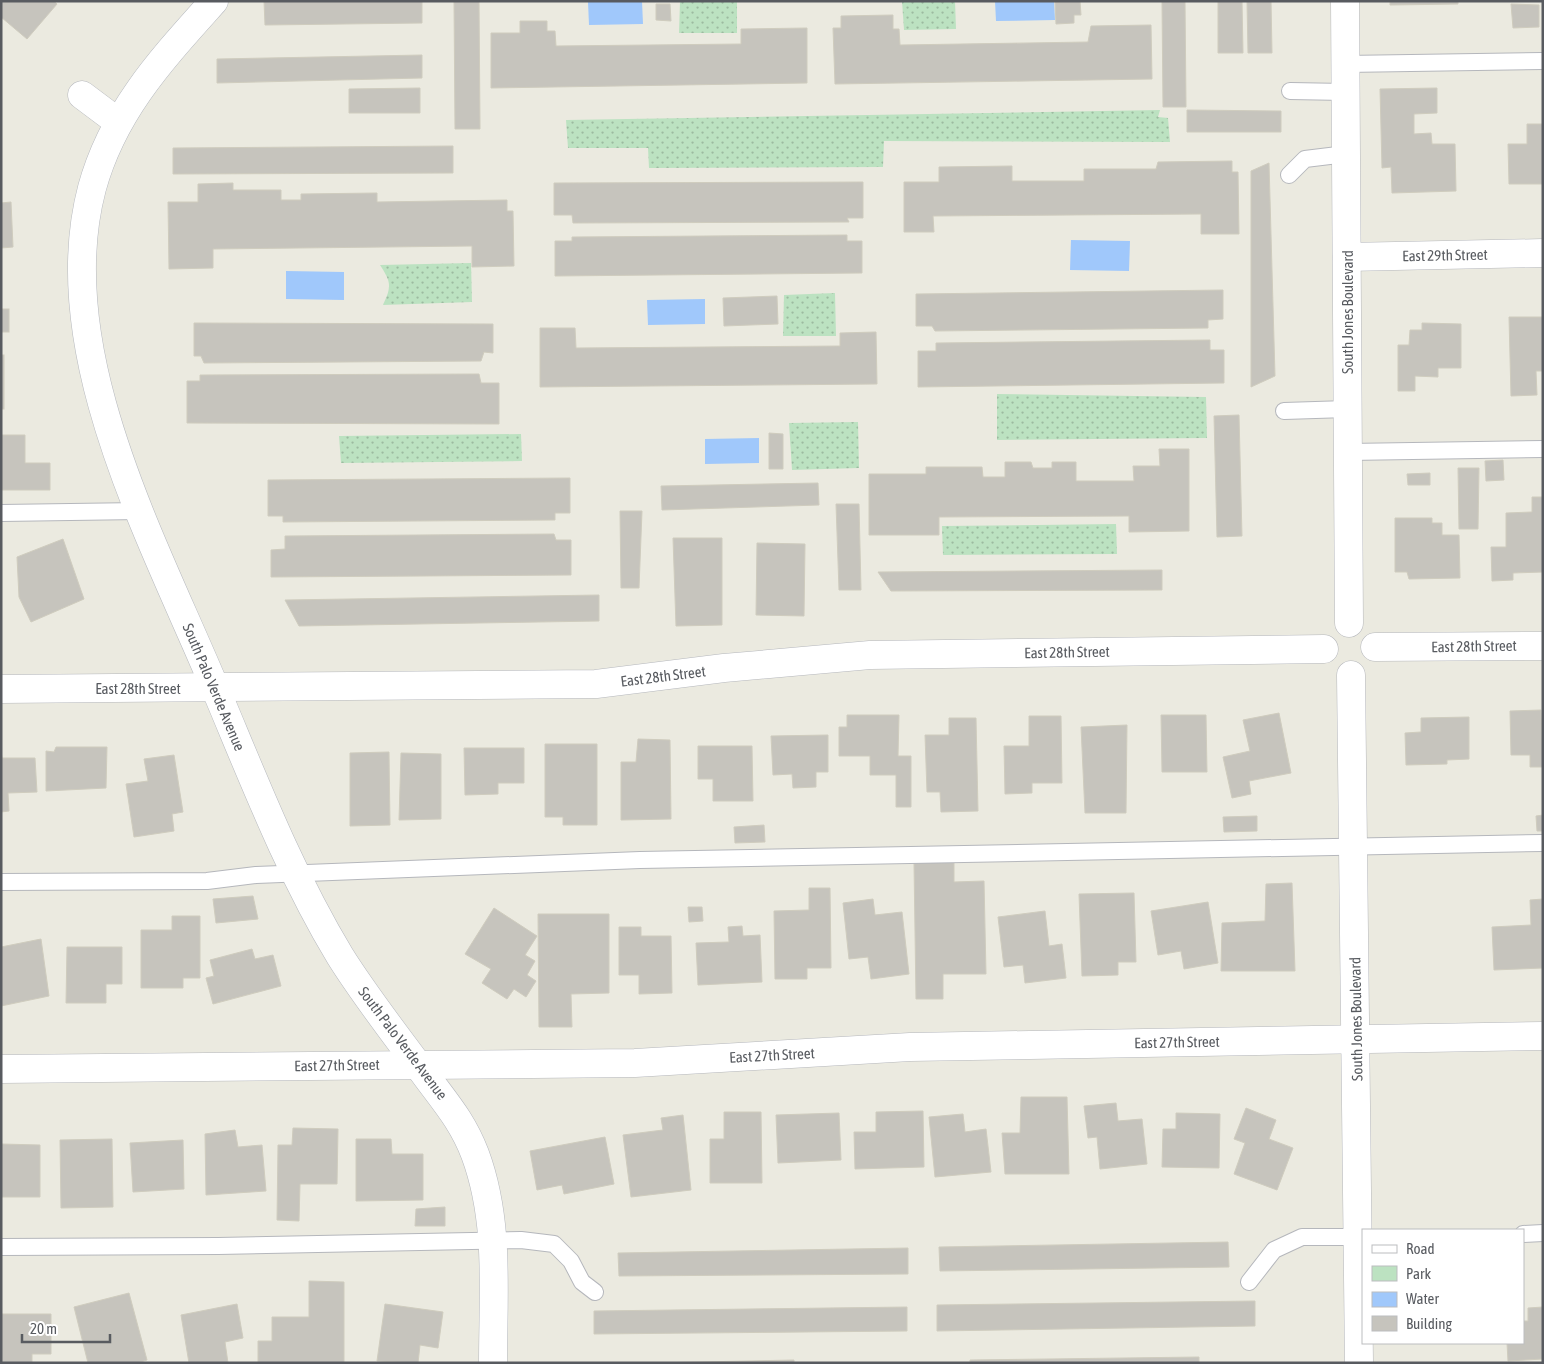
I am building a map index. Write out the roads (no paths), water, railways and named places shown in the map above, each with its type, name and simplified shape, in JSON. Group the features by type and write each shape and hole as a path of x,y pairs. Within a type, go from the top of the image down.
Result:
{"street":[{"name":"South Palo Verde Avenue","path":"214,1 147,77 118,122 106,148 92,189 81,260 82,298 102,405 140,512 170,586 296,874 323,927 344,962 418,1065 457,1115 474,1152 486,1187 493,1241 493,1363"},
{"name":"South Jones Boulevard","path":"1345,1 1349,623"},
{"path":"82,95 118,122"},
{"name":"East 29th Street","path":"1347,257 1543,253"},
{"path":"1349,623 1357,624 1370,633 1375,647 1371,663 1359,673 1351,674 1335,670 1329,664 1324,649 1328,634 1334,628 1349,623"},
{"name":"East 28th Street","path":"1375,647 1543,646"},
{"name":"East 28th Street","path":"1,689 596,684 724,668 870,655 1324,649"},
{"name":"South Jones Boulevard","path":"1351,674 1356,1040 1361,1237 1359,1363"},
{"name":"East 27th Street","path":"1,1069 635,1063 910,1047 1543,1036"}],"lane":[{"path":"1345,64 1543,61"},
{"path":"1290,91 1345,92"},
{"path":"1289,175 1305,159 1346,154"},
{"path":"1284,410 1348,409"},
{"path":"1348,452 1543,449"},
{"path":"1,512 140,512"},
{"path":"1,882 207,881 256,875 640,860 1543,843"},
{"path":"1524,1234 1543,1233"},
{"path":"1249,1282 1274,1250 1302,1237 1361,1237"},
{"path":"1,1247 521,1240 554,1244 570,1261 582,1282 595,1292"}],"water":[{"path":"642,1 643,24 589,25 588,2"},
{"path":"995,1 1054,1 1055,20 996,21"},
{"path":"1071,240 1130,241 1129,271 1070,270"},
{"path":"286,271 344,272 344,300 286,299"},
{"path":"705,299 705,324 648,325 647,300"},
{"path":"759,438 759,463 705,464 705,439"}]}
